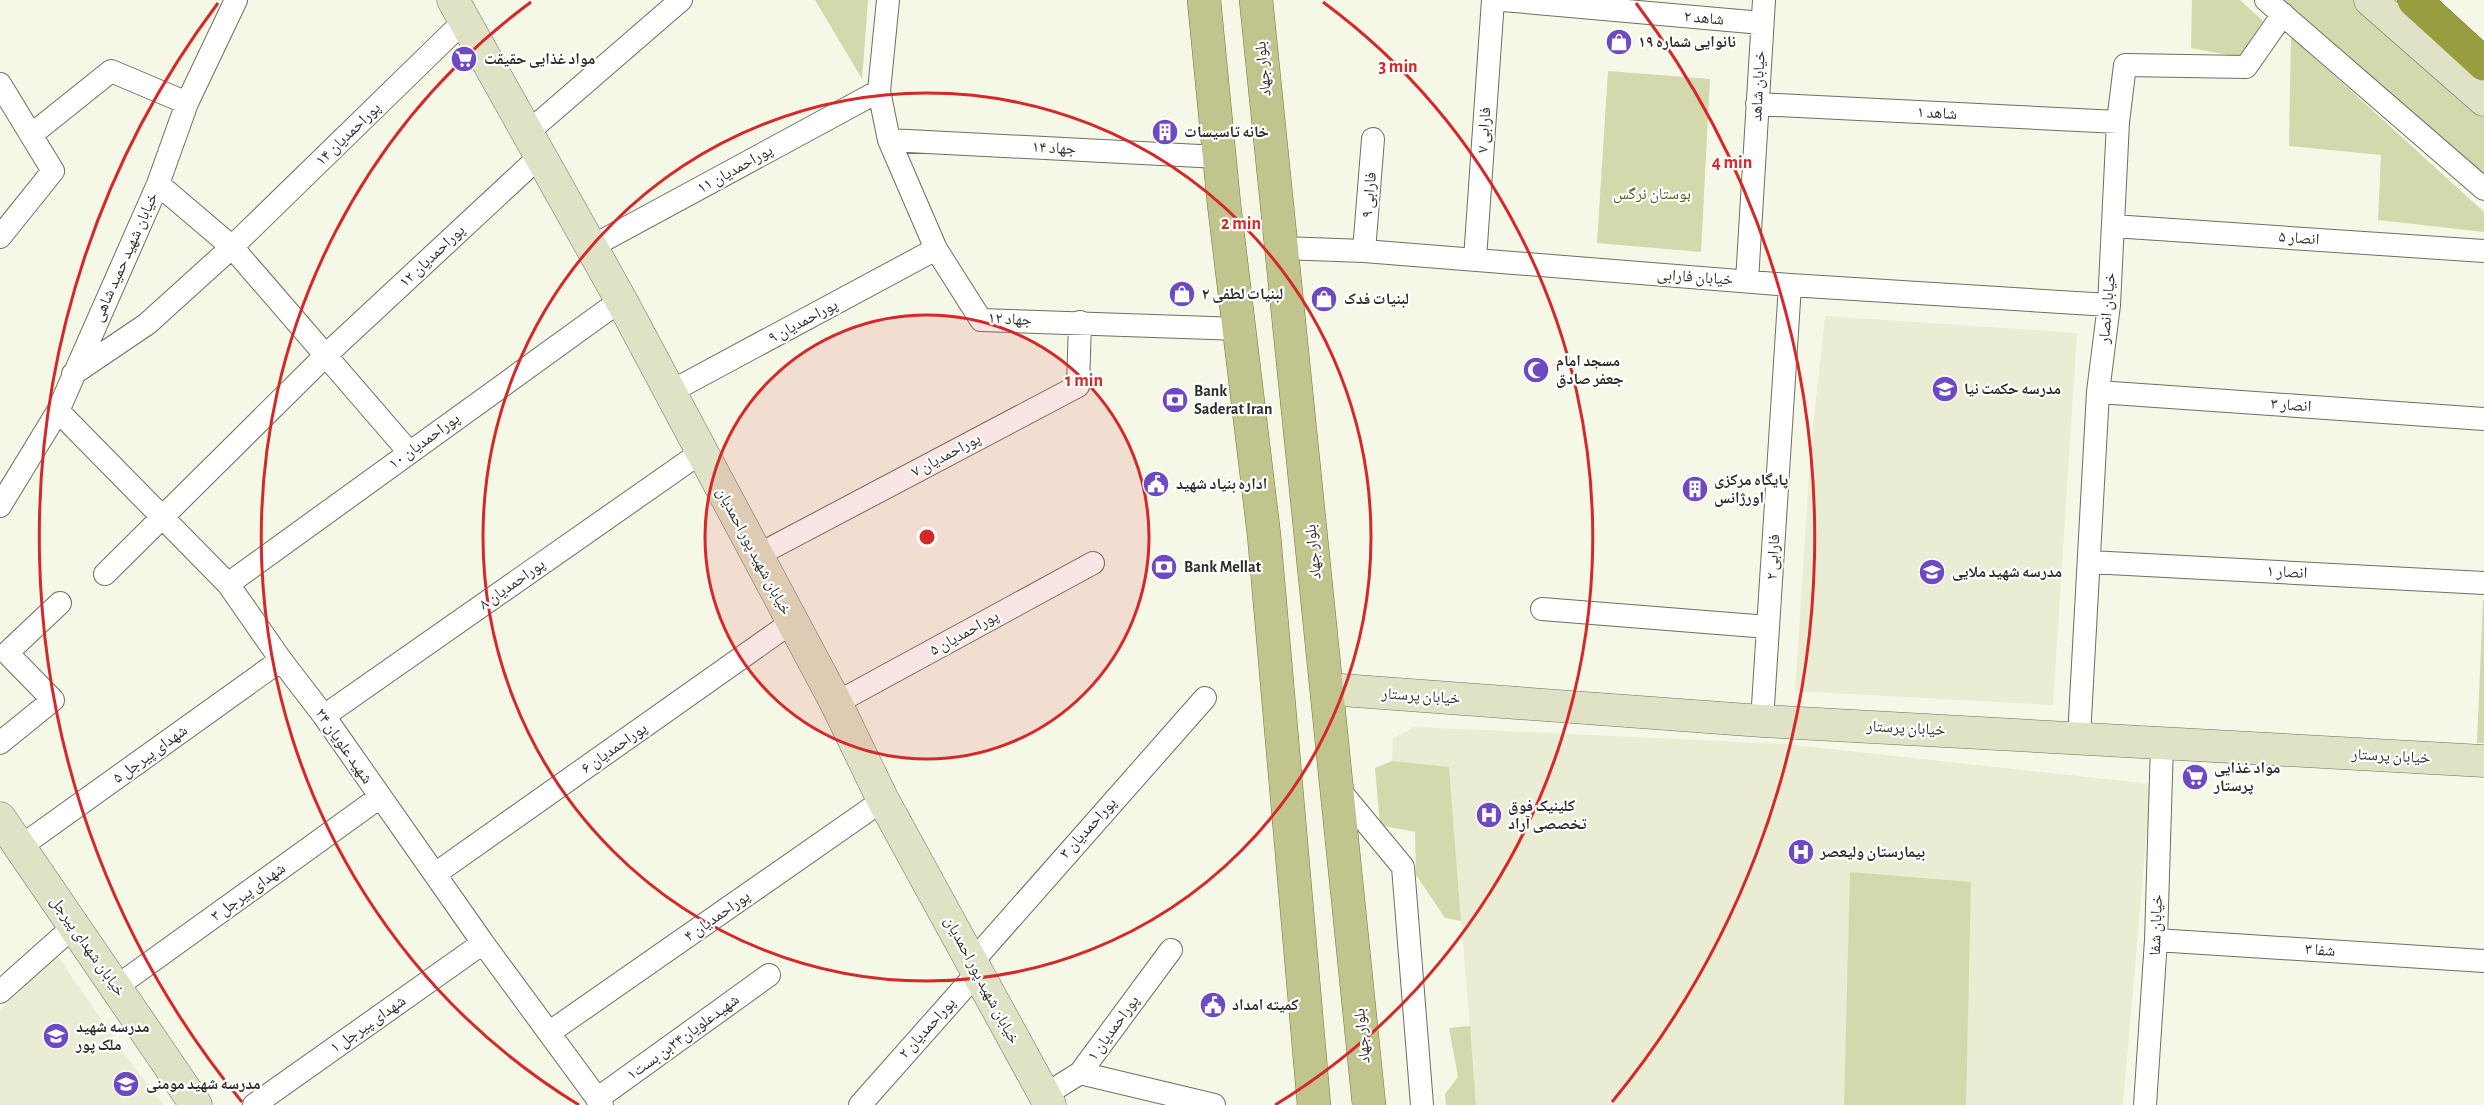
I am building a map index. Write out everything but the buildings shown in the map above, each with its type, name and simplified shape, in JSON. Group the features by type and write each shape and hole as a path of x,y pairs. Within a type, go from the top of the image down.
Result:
{"highway":[{"path":"2414,0 2484,64"}],"main road":[{"path":"1204,0 1219,157 1264,535 1314,1105"},
{"name":"بلوار جهاد","path":"1256,0 1369,1105"},
{"path":"1264,535 1311,534"}],"street":[{"name":"خیابان شهید حمید شاهی","path":"0,506 58,411 158,184 187,102 236,0"},
{"name":"پوراحمدیان ۱۲","path":"105,574 165,517 660,17 681,0"},
{"name":"جهاد ۱۲","path":"888,0 879,91 889,140 936,249 981,320 1080,321 1240,329"},
{"name":"فارابی ۷","path":"1475,259 1493,0"},
{"name":"شاهد ۲","path":"1503,0 1762,23"},
{"name":"خیابان شاهد","path":"1747,281 1764,0"},
{"path":"2370,0 2484,100"},
{"path":"2274,7 2484,189"},
{"name":"خیابان انصار","path":"2079,737 2098,392 2109,305 2118,122 2125,64 2246,67 2274,7"},
{"name":"خیابان شهید پور احمدیان","path":"461,8 532,145 621,300 700,453 758,555 836,703 883,800 1048,1100"},
{"name":"پوراحمدیان ۱۴","path":"72,375 147,324 232,247 461,8"},
{"path":"31,135 111,71 187,102"},
{"path":"0,84 53,171 0,237"},
{"name":"پوراحمدیان ۱۱","path":"591,247 879,91"},
{"name":"شاهد ۱","path":"1756,104 2118,122"},
{"name":"فارابی ۹","path":"1364,251 1373,139"},
{"name":"جهاد ۱۴","path":"889,140 1219,157"},
{"path":"158,184 232,247 409,452"},
{"name":"انصار ۵","path":"2114,226 2484,251"},
{"name":"خیابان فارابی","path":"1282,248 1364,251 1790,285 2109,305"},
{"name":"پوراحمدیان ۹","path":"670,392 936,249"},
{"name":"فارابی ۲","path":"1762,721 1790,285"},
{"name":"پوراحمدیان ۱۰","path":"228,584 621,300"},
{"name":"پوراحمدیان ۷","path":"758,555 1078,386 1080,321"},
{"name":"انصار ۳","path":"2098,392 2484,419"},
{"name":"شهید علویان ۲۴","path":"58,411 165,517 228,584 280,660 324,716 483,943 600,1102"},
{"name":"پوراحمدیان ۸","path":"324,716 700,453"},
{"name":"انصار ۱","path":"2090,562 2484,583"},
{"name":"پوراحمدیان ۵","path":"836,703 1093,563"},
{"path":"0,743 52,700 7,653 60,603"},
{"path":"1542,609 1768,627"},
{"name":"پوراحمدیان ۶","path":"435,874 792,622"},
{"name":"شهدای پیرجل ۵","path":"20,847 280,660"},
{"name":"خیابان پرستار","path":"1328,689 1762,721 2484,761"},
{"name":"پوراحمدیان ۳","path":"975,967 1205,698"},
{"name":"خیابان شفا","path":"2145,1105 2156,940 2162,744"},
{"path":"1335,785 1402,867 1422,1105"},
{"name":"شهدای پیرجل ۳","path":"116,987 380,797"},
{"name":"پوراحمدیان ۴","path":"550,1032 883,800"},
{"name":"خیابان شهدای پیرجل","path":"0,818 195,1105"},
{"path":"0,992 74,926"},
{"name":"شفا ۳","path":"2156,940 2484,961"},
{"name":"شهدای ‍‍‍‍‍‍پیرجل ۱","path":"254,1105 483,943"},
{"name":"پوراحمدیان ۱","path":"1048,1100 1080,1073 1171,950"},
{"name":"پوراحمدیان ۲","path":"860,1105 975,967"},
{"name":"شهیدعلویان۲۴بن بست۱","path":"600,1102 769,975"},
{"path":"1080,1073 1214,1105"}],"shaded area":[{"name":"مدرسه شهید ملایی","path":"1825,316 2077,333 2053,705 1795,691 1811,446"},
{"name":"بیمارستان ولیعصر","path":"1415,727 1785,744 2151,784 2123,1105 1476,1105 1449,768 1392,761 1393,738"},
{"name":"مدرسه شهید ملک پور","path":"57,955 131,1063 164,1105 0,1105 0,1010"}],"green space":[{"path":"815,0 868,0 862,79"},
{"path":"2192,0 2240,0 2263,21 2239,57 2191,48"},
{"path":"2266,0 2370,0 2484,101 2484,189"},
{"path":"2291,36 2484,212 2484,232 2378,220 2381,155 2289,146"},
{"name":"بوستان نرگس","path":"1608,71 1710,79 1701,252 1597,243"},
{"path":"2483,600 2484,743 2477,743"},
{"path":"1392,761 1449,767 1461,921 1445,918 1416,875 1415,832 1380,825 1375,768"},
{"path":"1850,872 1971,882 1966,1105 1844,1105"},
{"path":"1470,1026 1476,1105 1446,1105 1445,1094 1458,1077 1449,1028"}],"place":[{"name":"نانوایی شماره ۱۹","path":"1619,42"},
{"name":"مواد غذایی حقیقت","path":"464,59"},
{"name":"خانه تاسیسات","path":"1165,132"},
{"name":"لبنیات لطفی ۲","path":"1182,294"},
{"name":"لبنیات فدک","path":"1324,299"},
{"name":"مسجد امام جعفر صادق","path":"1536,370"},
{"name":"مدرسه حکمت نیا","path":"1945,389"},
{"name":"Bank Saderat Iran","path":"1175,400"},
{"name":"اداره بنیاد شهید","path":"1156,484"},
{"name":"پایگاه مرکزی اورژانس","path":"1695,489"},
{"name":"Bank Mellat","path":"1164,567"},
{"name":"مدرسه شهید ملایی","path":"1932,572"},
{"name":"مواد غذایی پرستار","path":"2195,777"},
{"name":"کلینیک فوق تخصصی آراد","path":"1489,815"},
{"name":"بیمارستان ولیعصر","path":"1801,852"},
{"name":"کمیته امداد","path":"1213,1005"},
{"name":"مدرسه شهید ملک پور","path":"56,1036"},
{"name":"مدرسه شهید مومنی","path":"126,1084"}]}
